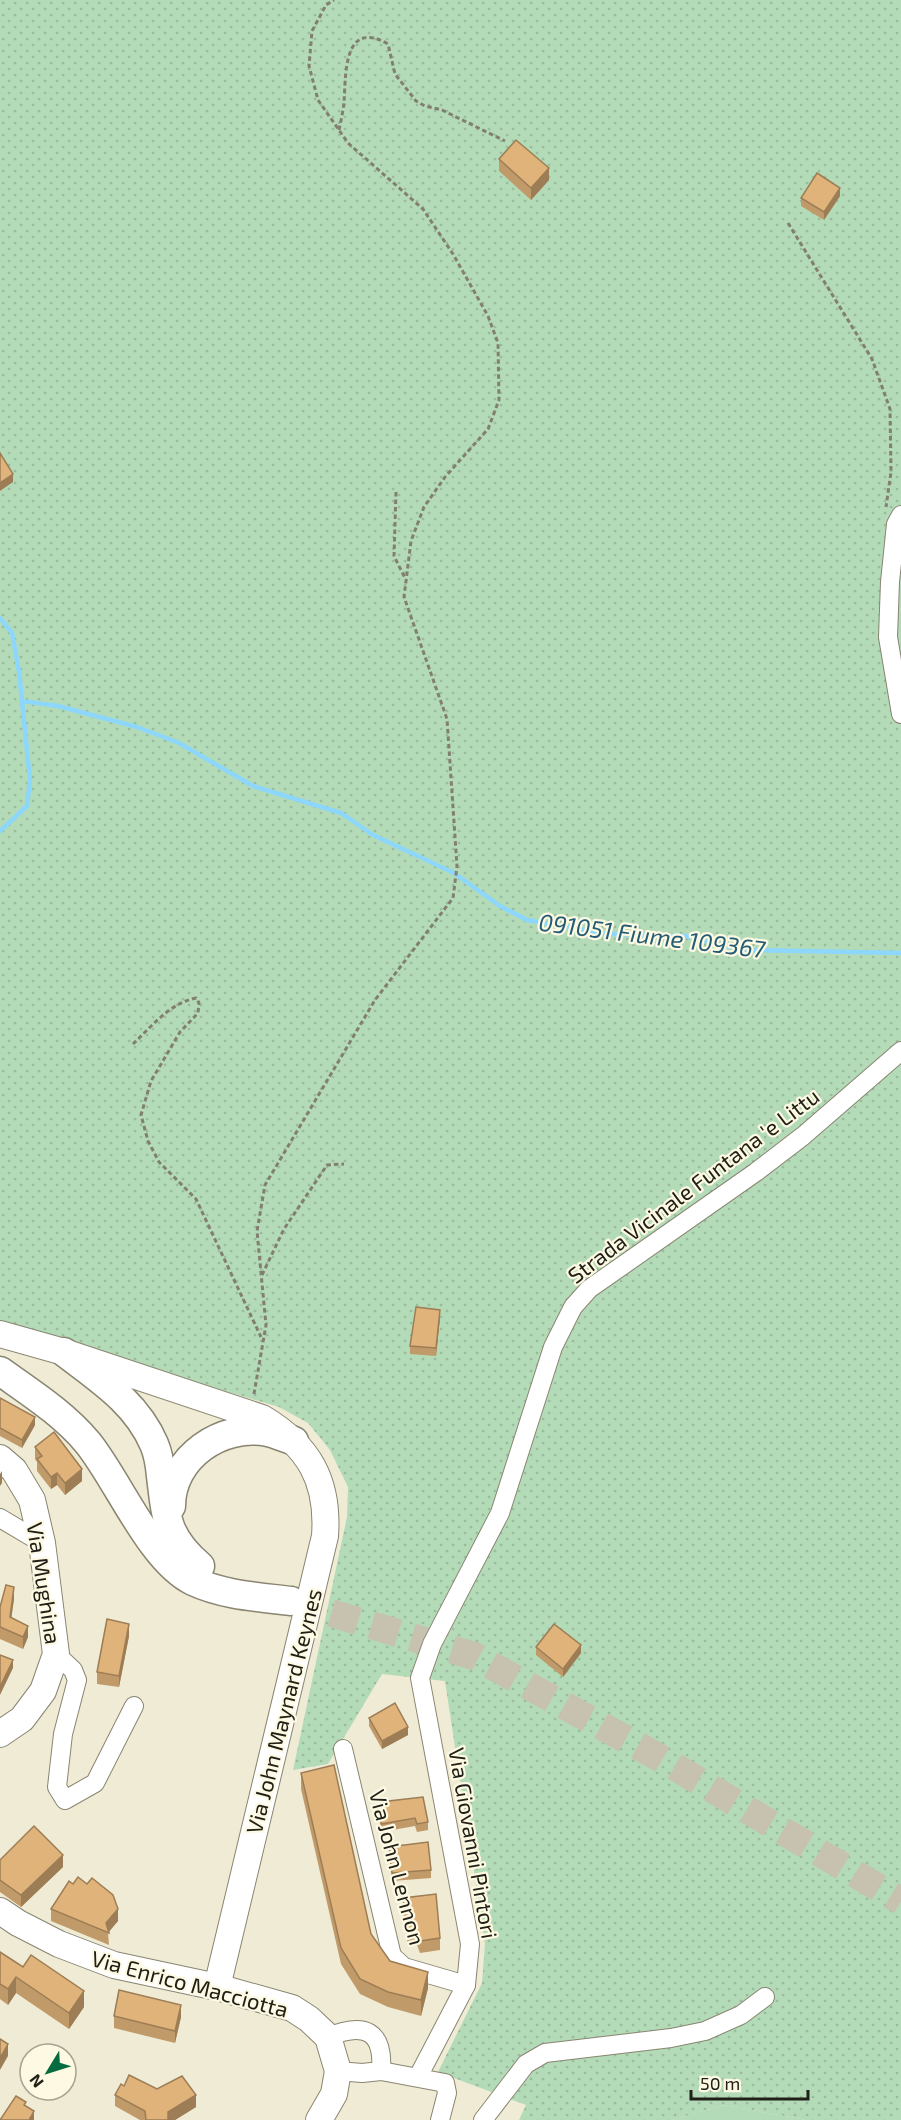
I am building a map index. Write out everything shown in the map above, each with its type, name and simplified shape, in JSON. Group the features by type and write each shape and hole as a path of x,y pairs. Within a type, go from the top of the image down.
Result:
{"main road":[{"path":"7,1381 70,1424 89,1444 152,1541 170,1564 191,1580 215,1590 291,1601 227,1580 203,1569 183,1552 172,1534 166,1517 156,1446 145,1426 113,1389 64,1352"},
{"path":"183,1552 174,1526 171,1501 178,1475 193,1454 215,1439 247,1431 267,1431 294,1441"}],"street":[{"path":"899,520 890,582 888,637 901,714"},
{"name":"Strada Vicinale Funtana 'e Littu","path":"420,1678 432,1644 500,1513 553,1347 573,1307 589,1289 756,1172 802,1136 901,1051"},
{"name":"Via John Maynard Keynes","path":"0,1334 64,1352 271,1423 294,1441 311,1463 319,1479 325,1506 325,1536 217,1987"},
{"name":"Via Mughina","path":"0,1458 14,1470 32,1500 42,1543 56,1654 43,1692 22,1719 0,1734"},
{"path":"0,1518 17,1526 42,1543"},
{"path":"56,1654 73,1670 77,1680 63,1734 57,1786 65,1800 95,1783 134,1706"},
{"name":"Via Giovanni Pintori","path":"418,2077 466,1985 470,1944 420,1678"},
{"name":"Via John Lennon","path":"343,1749 392,1956 404,1967 466,1985"},
{"name":"Via Enrico Macciotta","path":"0,1911 59,1944 114,1965 217,1987 292,2008 309,2019 328,2037"},
{"path":"483,2120 526,2064 545,2053 671,2038 705,2031 741,2015 765,1997"},
{"path":"319,2120 334,2094 338,2071 328,2037 352,2029 370,2034 381,2050 381,2071"},
{"path":"338,2071 362,2073 381,2071 445,2083 447,2093 440,2120"}],"path":[{"path":"250,1416 266,1325 257,1231 265,1185 375,1000 453,898 457,866 447,719 404,597 411,541 424,507 445,477 488,429 499,400 498,343 488,316 423,209 348,143 318,100 309,66 312,31 326,5 334,0"},
{"path":"339,130 344,104 347,58 355,43 366,38 378,38 388,44 395,74 416,101 442,110 505,141"},
{"path":"788,223 872,359 890,409 891,472 886,518 899,520"},
{"path":"396,492 394,556 406,580"},
{"path":"133,1044 183,1000 196,998 199,1003 198,1013 180,1032 152,1081 141,1115 148,1141 159,1162 196,1199 262,1338"},
{"path":"261,1276 284,1229 327,1165 344,1164"}],"green space":[{"path":"0,0 901,0 901,2120 806,2120 724,2105 672,2120 519,2120 526,2105 438,2072 482,1983 485,1944 445,1681 382,1674 328,1764 293,1770 347,1517 348,1487 330,1450 308,1423 279,1407 0,1324"},
{"path":"724,2105 806,2120 672,2120"}],"building":[{"path":"516,140 549,168 531,188 499,159"},
{"path":"817,173 840,188 824,212 801,198"},
{"path":"0,453 13,474 0,483"},
{"path":"416,1307 440,1310 436,1348 410,1346"},
{"path":"0,1398 35,1417 22,1440 0,1428"},
{"path":"54,1432 82,1469 65,1483 57,1473 51,1477 37,1459 42,1456 35,1447"},
{"path":"6,1585 14,1587 10,1617 28,1626 23,1637 0,1627 0,1607"},
{"path":"107,1619 129,1624 119,1676 97,1672"},
{"path":"554,1624 581,1645 563,1669 536,1647"},
{"path":"0,1655 13,1660 0,1687"},
{"path":"395,1703 408,1727 382,1741 369,1718"},
{"path":"334,1765 371,1934 390,1961 428,1972 421,2000 388,1992 360,1979 341,1948 301,1773"},
{"path":"423,1797 428,1822 417,1824 415,1818 381,1824 380,1802"},
{"path":"34,1826 63,1855 21,1895 0,1880 0,1860"},
{"path":"428,1842 431,1870 392,1873 389,1847"},
{"path":"78,1877 87,1884 92,1878 113,1895 118,1909 106,1923 109,1933 51,1909 69,1881 73,1884"},
{"path":"436,1894 440,1938 420,1941 417,1933 408,1934 403,1898"},
{"path":"0,1952 23,1967 31,1955 84,1991 69,2013 16,1977 8,1989 0,1984"},
{"path":"119,1990 181,2005 175,2031 114,2016"},
{"path":"0,2039 8,2044 0,2058"},
{"path":"129,2075 157,2089 182,2076 196,2095 168,2112 168,2120 146,2120 145,2111 115,2095 121,2084 124,2086"},
{"path":"16,2096 18,2102 26,2102 24,2105 34,2111 29,2120 0,2120"}],"waterway":[{"path":"0,618 12,633 19,672 30,780 27,806 0,831"},
{"name":"091051 Fiume 109367","path":"22,701 58,706 137,727 179,743 253,786 341,813 373,835 454,873 500,906 527,920 606,934 686,936 743,950 901,953"}],"tunnel":[{"path":"291,1601 474,1656 660,1758 901,1901"}]}
